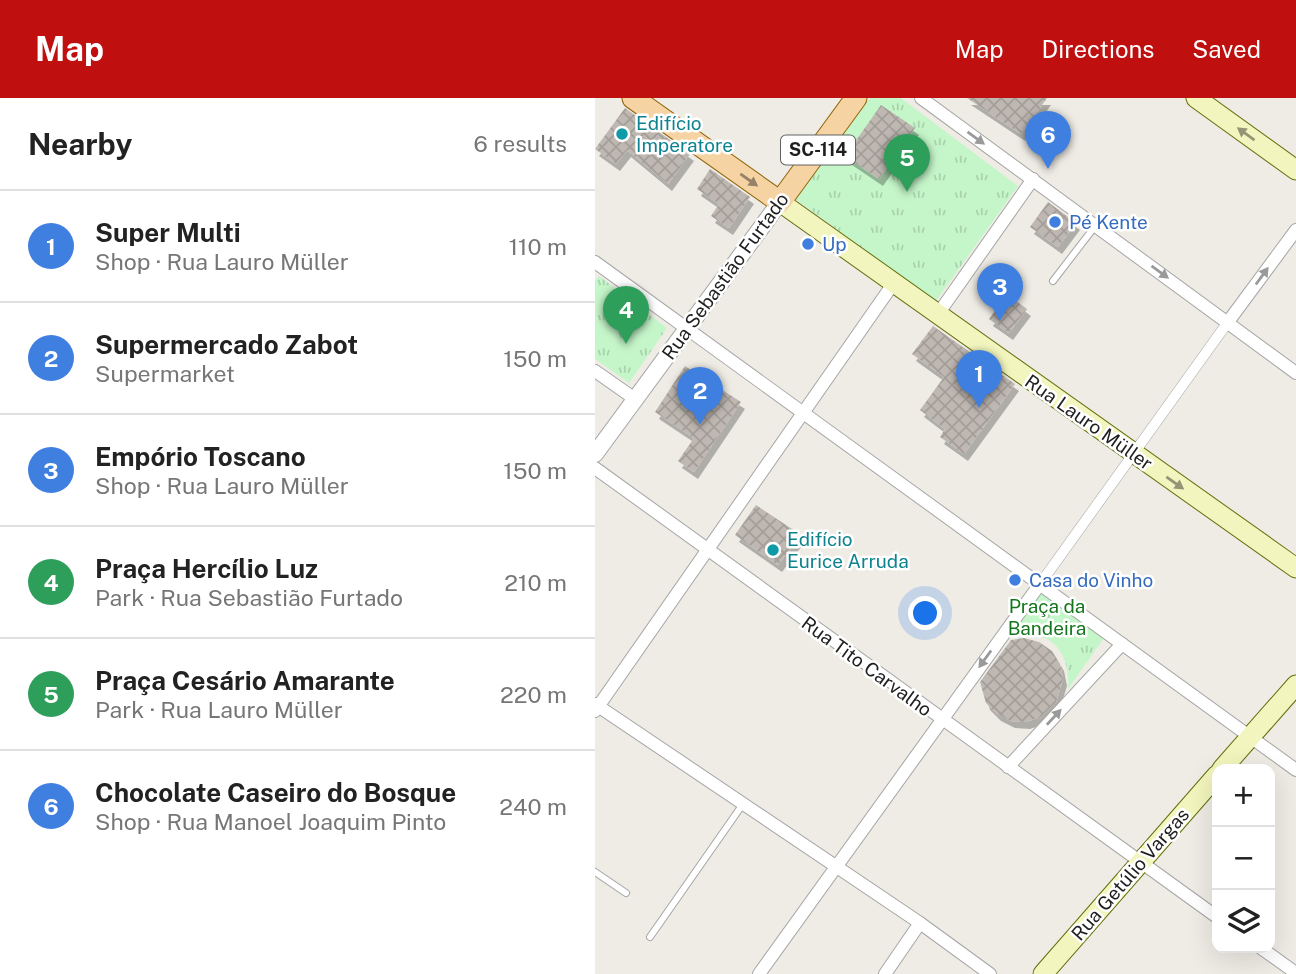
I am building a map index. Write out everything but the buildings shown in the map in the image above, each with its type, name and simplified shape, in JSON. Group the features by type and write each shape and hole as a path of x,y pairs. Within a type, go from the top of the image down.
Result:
{"main road":[{"path":"633,98 780,202"},
{"name":"Rua Sebastião Furtado","path":"780,202 856,98"},
{"path":"1196,98 1296,170"},
{"name":"Rua Lauro Müller","path":"780,202 1296,568"},
{"path":"1226,764 1296,685"},
{"name":"Rua Getúlio Vargas","path":"1043,974 1212,781"}],"street":[{"path":"921,98 1296,373"},
{"path":"938,314 1033,179"},
{"name":"Rua Sebastião Furtado","path":"595,454 780,202"},
{"path":"759,974 1132,452 1296,230"},
{"path":"597,266 804,411 1296,770"},
{"path":"893,284 596,707 921,923 990,974"},
{"path":"595,371 635,398"},
{"name":"Rua Tito Carvalho","path":"595,468 940,720 1212,913"},
{"path":"1008,767 1122,644"},
{"path":"885,974 921,923"},
{"path":"1268,953 1296,973"}],"lane":[{"path":"1053,281 1096,225"},
{"path":"650,937 743,804"},
{"path":"595,872 626,893"}],"green space":[{"path":"870,98 901,98 1018,186 936,301 795,199"},
{"path":"599,276 667,328 629,383 595,359 595,281"},
{"name":"Praça da Bandeira","path":"1042,589 1106,635 1068,689 1065,662 1061,652 1053,644 1033,635 1006,638"}],"place":[{"name":"Edifício Imperatore","path":"622,134"},
{"name":"Chocolate Caseiro do Bosque","path":"1048,169"},
{"name":"Praça Cesário Amarante","path":"907,192"},
{"name":"Pé Kente","path":"1055,222"},
{"name":"Up","path":"808,244"},
{"name":"Empório Toscano","path":"1000,321"},
{"name":"Praça Hercílio Luz","path":"626,344"},
{"name":"Super Multi","path":"979,408"},
{"name":"Supermercado Zabot","path":"700,425"},
{"name":"Edifício Eurice Arruda","path":"773,550"},
{"name":"Casa do Vinho","path":"1015,580"}]}
